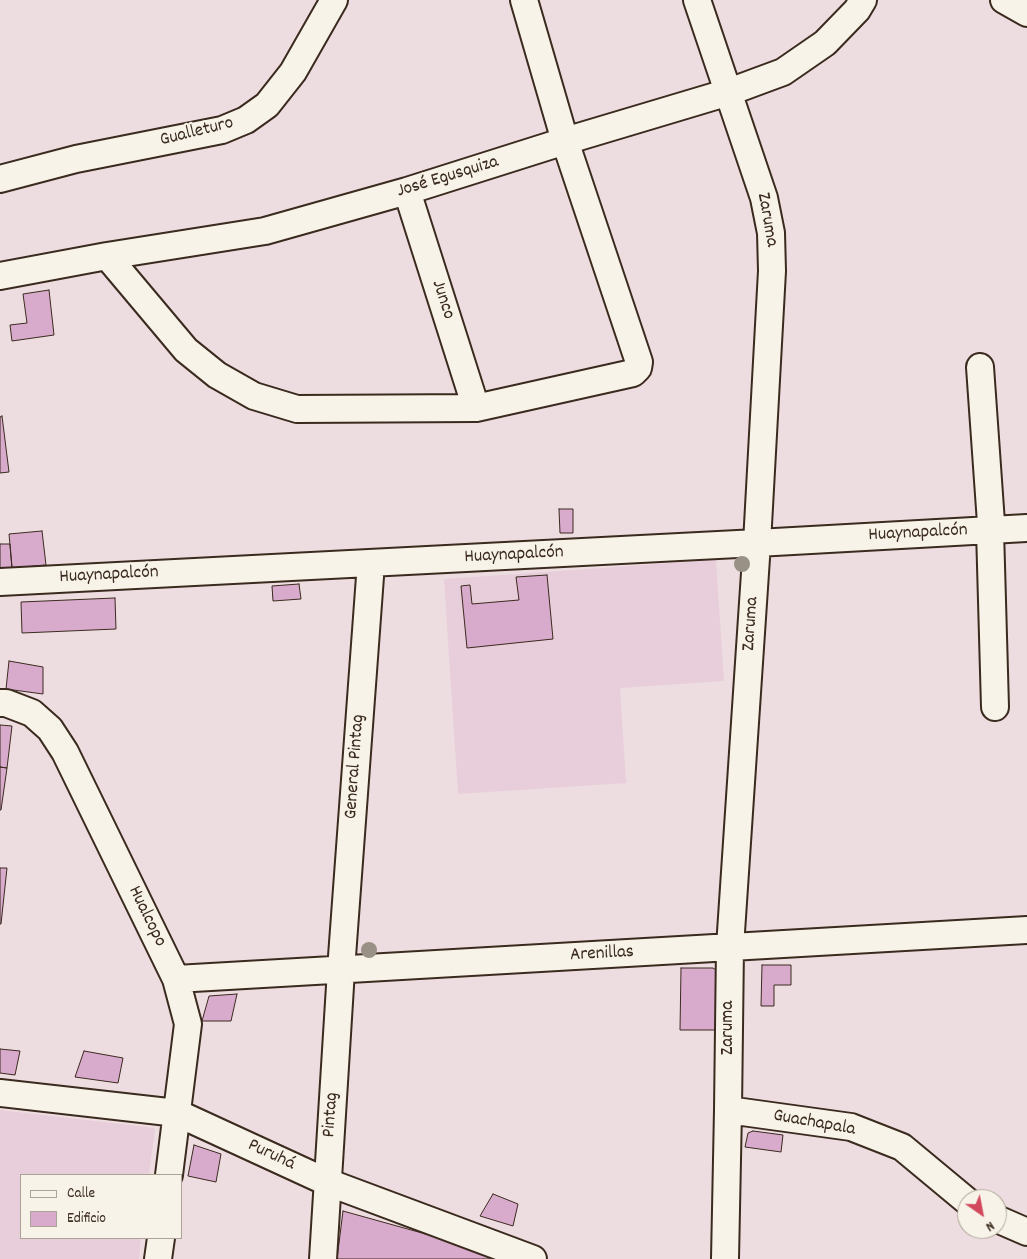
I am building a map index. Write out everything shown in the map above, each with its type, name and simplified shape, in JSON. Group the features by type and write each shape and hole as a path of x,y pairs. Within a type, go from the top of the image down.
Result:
{"street":[{"name":"Gualleturo","path":"0,179 76,160 222,130 246,120 267,105 293,72 334,0"},
{"path":"107,256 186,350 217,375 254,396 297,409 476,408 633,373 638,368 640,362 565,141 524,0"},
{"name":"Zaruma","path":"697,0 764,198 771,232 772,271 757,544 730,947 725,1259"},
{"name":"José Egusquiza","path":"0,276 107,256 265,231 407,191 729,92 783,72 825,44 857,10 863,0"},
{"path":"1004,0 1027,13"},
{"name":"Junco","path":"407,191 476,408"},
{"path":"980,366 991,523 995,707"},
{"name":"Huaynapalcón","path":"0,582 757,544 1027,528"},
{"name":"General Pintag","path":"341,970 371,564"},
{"name":"Hualcopo","path":"0,703 6,703 32,713 50,729 64,752 176,979 188,1024 169,1174"},
{"name":"Arenillas","path":"176,979 1027,930"},
{"name":"Pintag","path":"323,1259 341,970"},
{"name":"Puruhá","path":"0,1093 177,1113 328,1182 533,1259"},
{"name":"Guachapala","path":"728,1110 851,1127 902,1147 957,1193"},
{"path":"1007,1223 1027,1232"},
{"path":"158,1259 161,1239"}],"shaded area":[{"path":"716,560 724,681 620,688 626,783 458,794 444,579"},
{"path":"0,1110 155,1128 149,1174 20,1174 20,1239 141,1239 139,1259 0,1259"}],"building":[{"path":"49,290 54,335 12,341 10,325 27,323 23,294"},
{"path":"2,416 9,472 0,473 0,417"},
{"path":"559,509 573,509 573,533 560,533"},
{"path":"42,531 46,565 12,568 9,534"},
{"path":"0,544 10,544 12,568 0,569"},
{"path":"547,575 553,639 467,648 461,586 470,585 472,604 519,600 516,577"},
{"path":"299,584 301,599 273,601 272,586"},
{"path":"115,598 116,629 22,633 21,602"},
{"path":"9,661 43,667 43,694 6,689"},
{"path":"0,725 12,726 7,768 0,767"},
{"path":"0,767 7,768 1,810 0,810"},
{"path":"0,868 7,868 1,924 0,924"},
{"path":"762,965 791,965 791,985 774,985 774,1006 761,1006"},
{"path":"681,968 713,968 720,973 725,1030 680,1030"},
{"path":"237,994 231,1021 202,1021 209,996"},
{"path":"0,1049 20,1051 15,1075 0,1073"},
{"path":"84,1051 123,1058 118,1083 75,1077"},
{"path":"753,1131 783,1135 781,1152 745,1147 748,1133"},
{"path":"194,1145 221,1154 216,1182 188,1176"},
{"path":"493,1194 518,1204 513,1226 480,1216"},
{"path":"343,1211 494,1253 492,1259 337,1259"}]}
